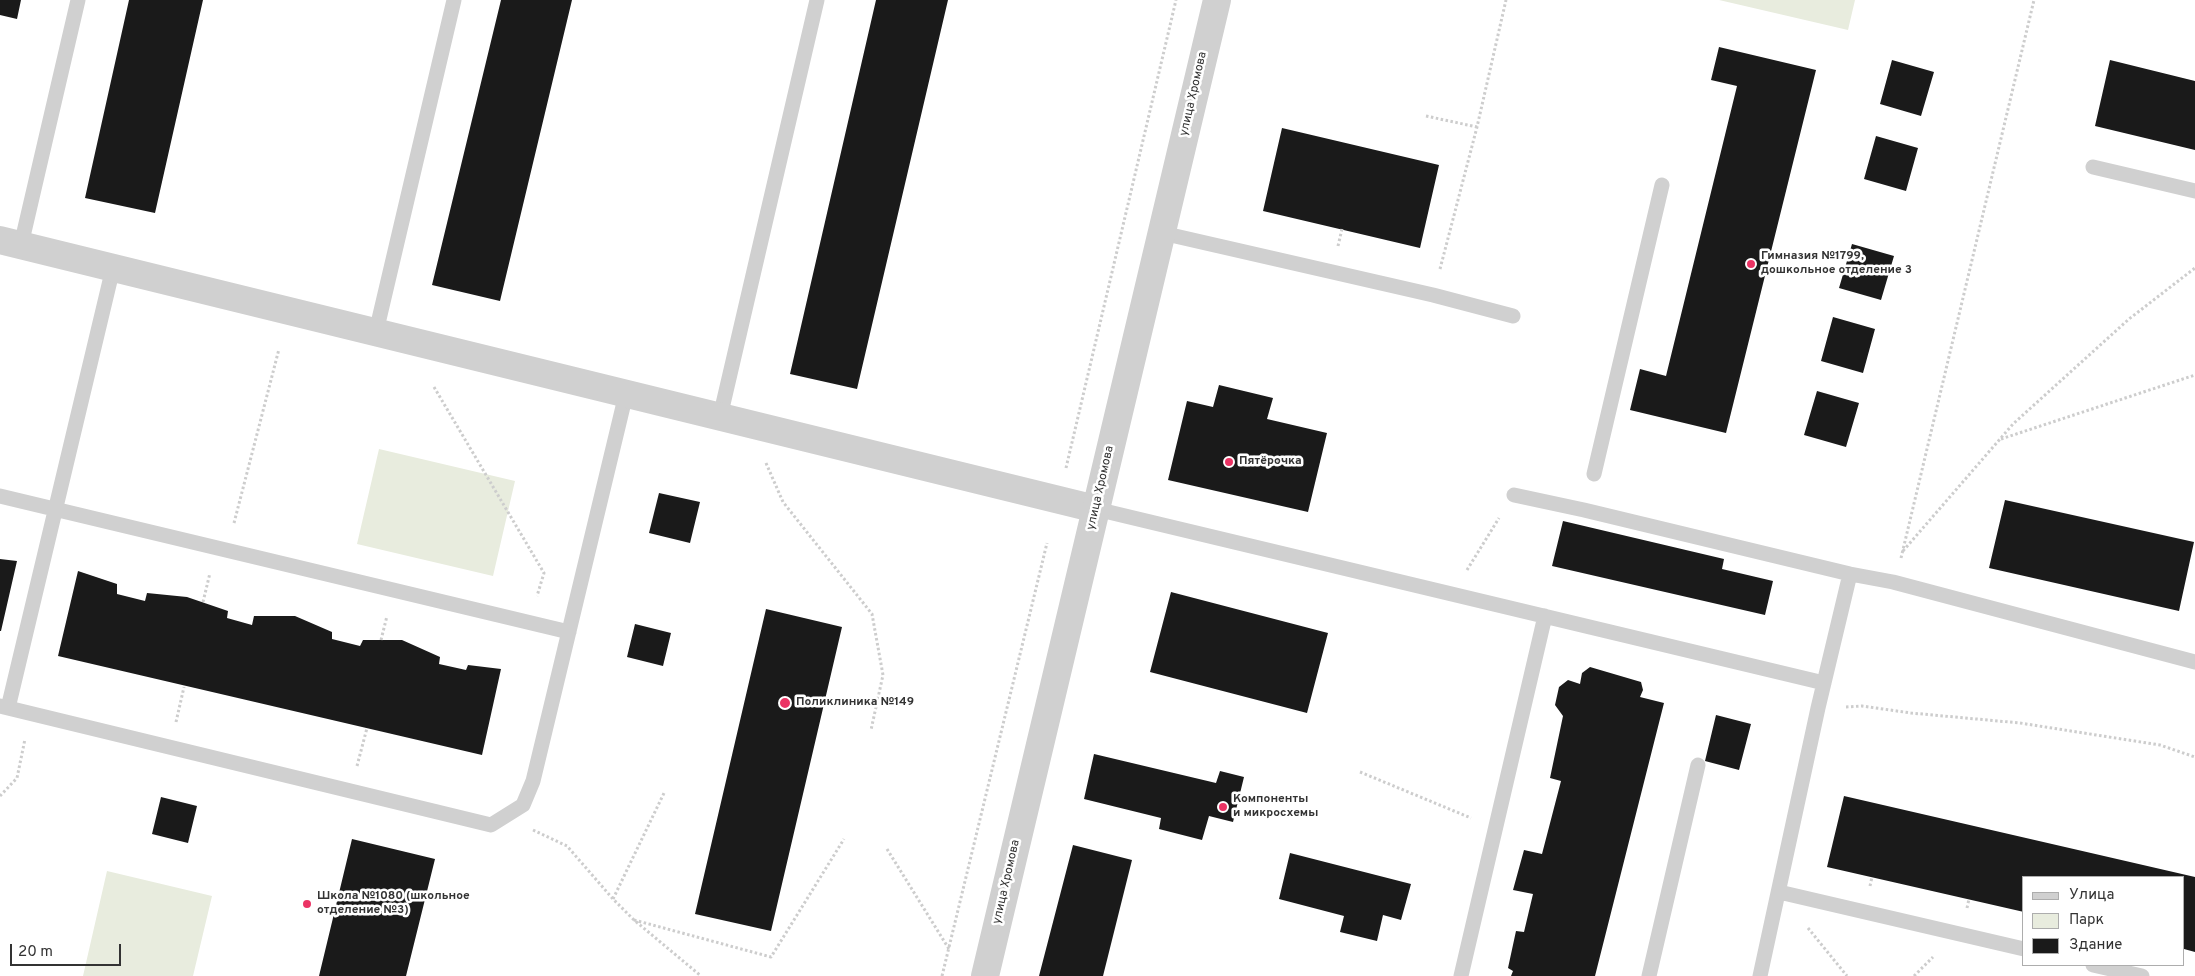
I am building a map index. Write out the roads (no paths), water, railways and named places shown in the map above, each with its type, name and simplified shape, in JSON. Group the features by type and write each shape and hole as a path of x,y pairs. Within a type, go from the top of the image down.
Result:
{"street":[{"name":"улица Хромова","path":"985,976 1217,0"},
{"path":"11,243 1096,509"}],"lane":[{"path":"11,243 78,0"},
{"path":"376,332 454,0"},
{"path":"720,417 816,0"},
{"path":"2093,167 2195,191"},
{"path":"1594,474 1662,186"},
{"path":"1162,233 1433,295 1513,316"},
{"path":"112,268 4,707 350,791 489,832 505,817 523,805 532,782 626,394"},
{"path":"1514,495 1594,512 1850,574 1893,582 2195,662"},
{"path":"0,496 569,632"},
{"path":"1096,509 1824,683"},
{"path":"1760,976 1818,708 1850,574"},
{"path":"1461,976 1545,616"},
{"path":"1649,976 1698,765"},
{"path":"1779,892 2022,949"},
{"path":"2097,966 2142,976"}],"place":[{"name":"Гимназия №1799, дошкольное отделение 3","path":"1751,264"},
{"name":"Пятёрочка","path":"1229,462"},
{"name":"Поликлиника №149","path":"785,703"},
{"name":"Компоненты и микросхемы","path":"1223,807"},
{"name":"Школа №1080 (школьное отделение №3)","path":"307,904"}]}
